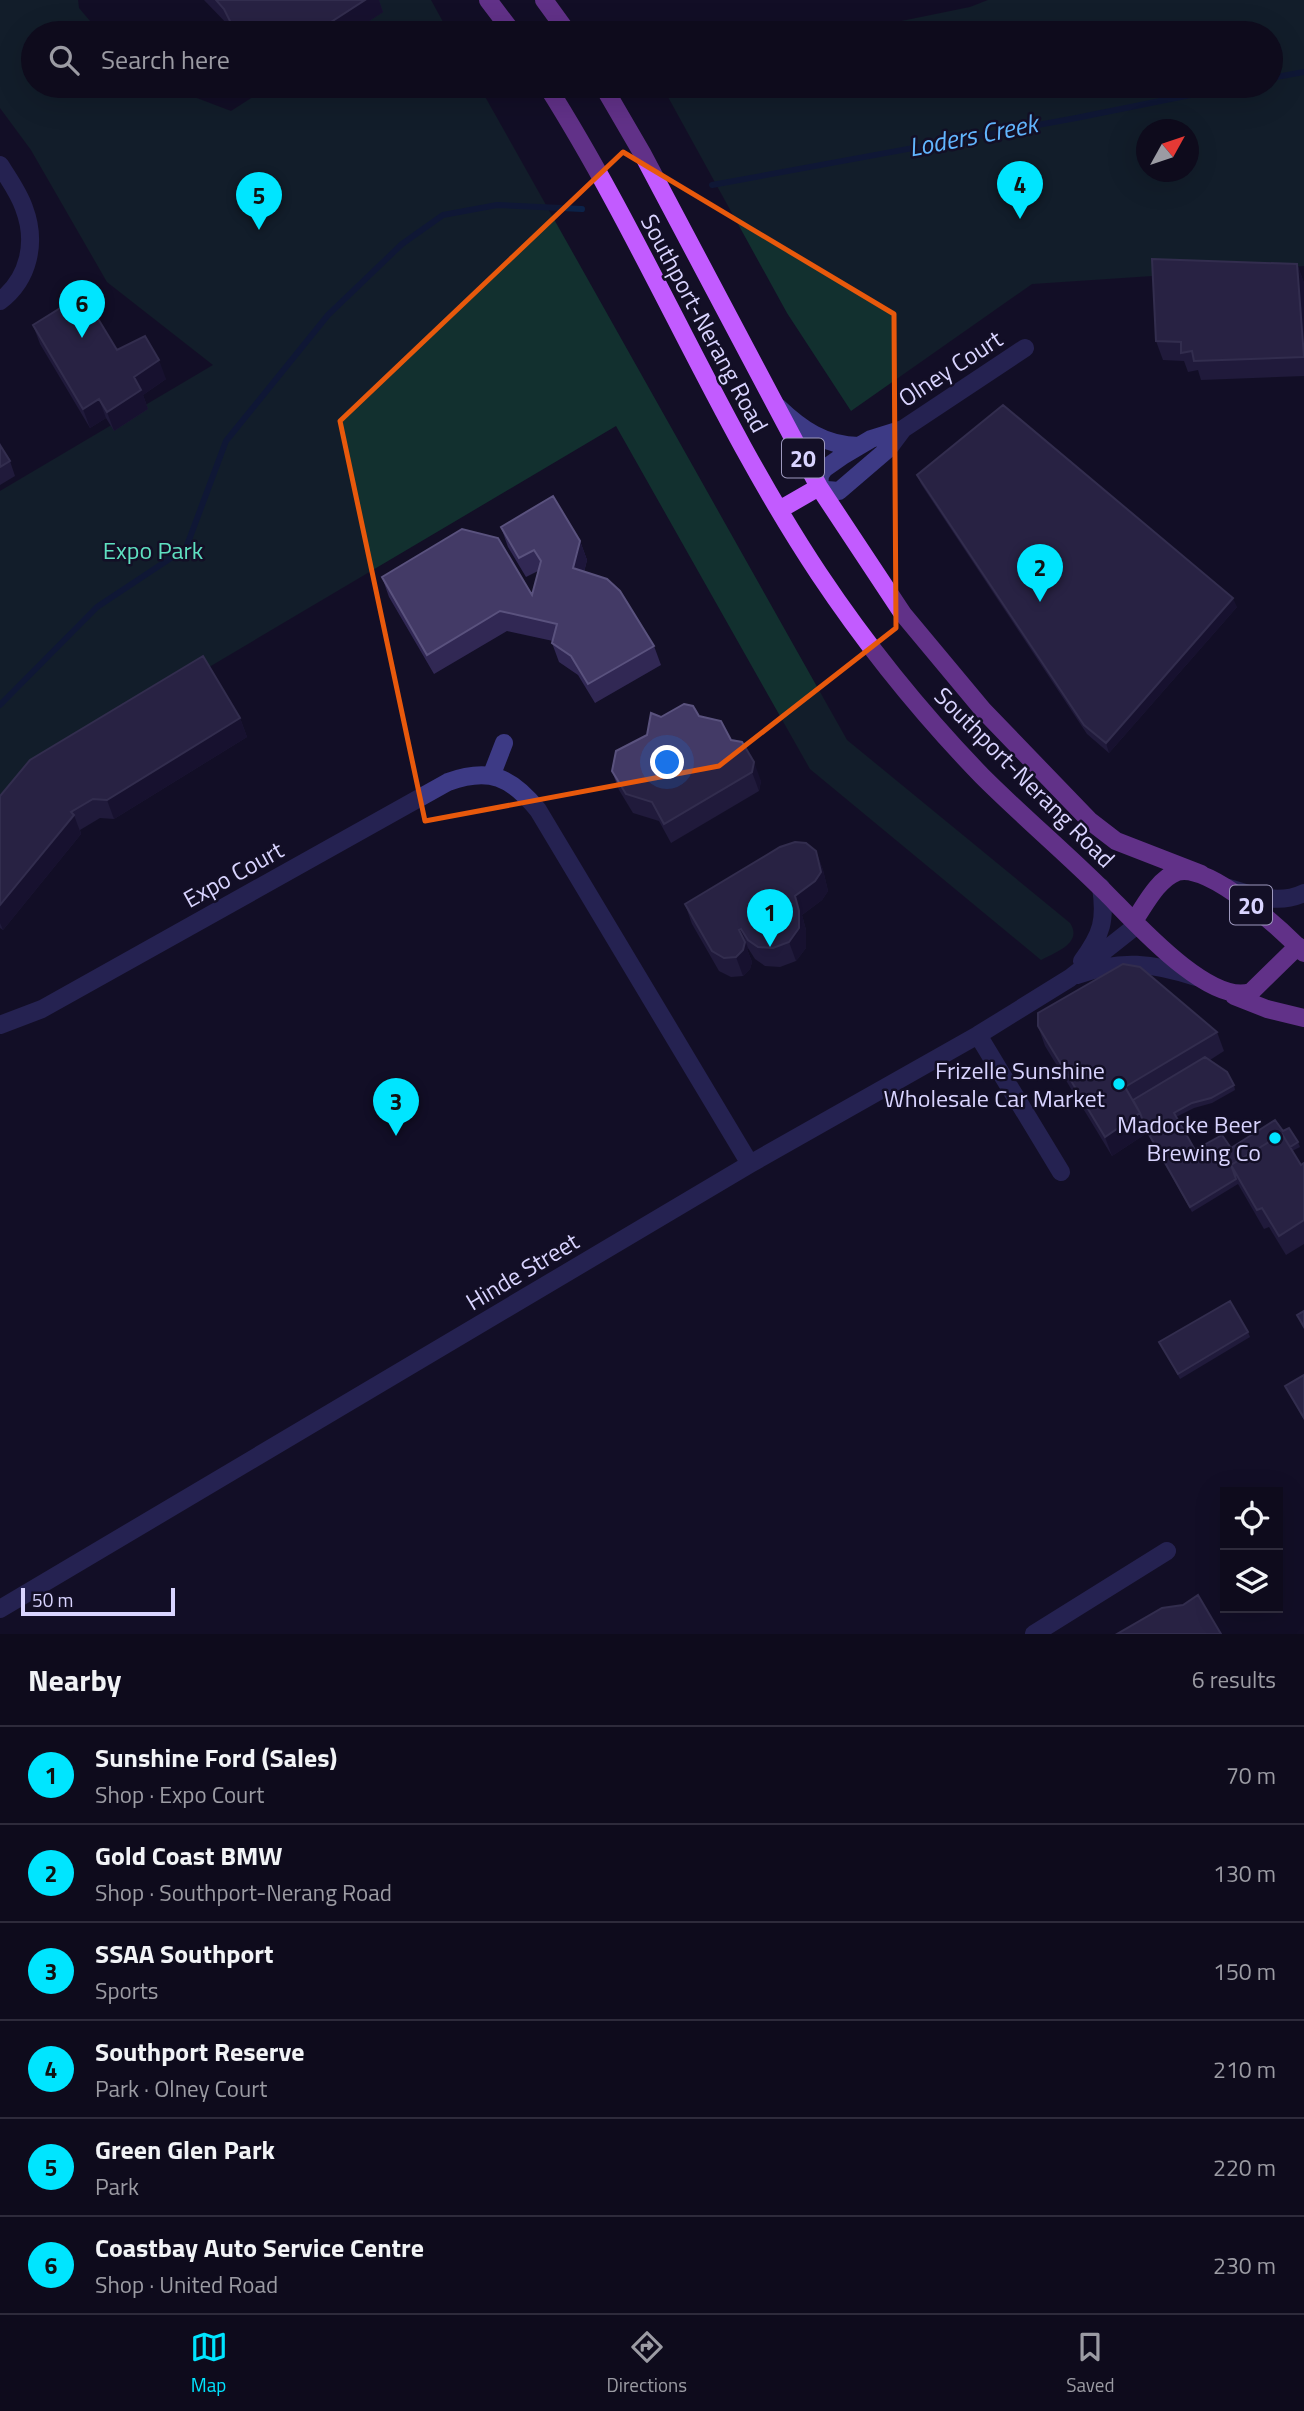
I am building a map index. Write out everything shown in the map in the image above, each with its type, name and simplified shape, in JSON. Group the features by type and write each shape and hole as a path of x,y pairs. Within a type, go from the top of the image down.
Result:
{"main road":[{"path":"488,0 504,21"},
{"path":"544,0 559,21"},
{"name":"Southport-Nerang Road","path":"554,98 603,179 742,447 820,576 914,700 984,777 1136,923"},
{"name":"Southport-Nerang Road","path":"610,98 642,153 819,487 911,624 983,710 1090,821 1116,841 1201,874"},
{"path":"779,510 819,487"},
{"name":"20","path":"1230,995 1251,992 1300,944 1226,887 1201,874 1177,872 1150,898 1136,923 1163,950 1230,995 1267,1009 1304,1018"}],"street":[{"path":"0,165 24,208 31,251 23,276 5,297"},
{"name":"Olney Court","path":"903,429 888,449 839,491 827,491 819,487 820,475 824,469 859,446 903,429 1025,348"},
{"path":"773,402 811,433 837,444 859,446"},
{"path":"504,743 492,774 511,783 525,794 538,810 751,1164"},
{"name":"Expo Court","path":"0,1025 42,1009 448,782 465,776 492,774"},
{"name":"Hinde Street","path":"1070,978 1095,943 1103,924 1101,887"},
{"path":"1226,887 1267,899 1286,899 1304,893"},
{"name":"Hinde Street","path":"0,1609 751,1164 978,1035 1070,978 1136,923"},
{"name":"Hinde Street","path":"1070,978 1110,966 1140,963 1165,967 1203,979"},
{"path":"978,1035 1061,1172"},
{"path":"1034,1634 1167,1552"}],"highlighted area":[{"path":"623,152 894,314 896,628 719,766 425,821 340,421"}],"green space":[{"name":"Expo Park","path":"0,0 78,0 79,8 90,21 21,21 21,98 197,98 231,111 251,98 486,98 847,740 1070,923 1073,936 1070,941 1041,960 810,769 616,426 155,699 0,819 0,491 213,365 107,282 31,150 0,108"},
{"path":"377,0 431,0 442,21 369,21 383,12"},
{"path":"988,0 1304,0 1304,266 1032,284 851,411 787,313 669,98 1283,98 1283,21 902,21 970,7"}],"building":[{"path":"216,0 365,0 333,21 230,21"},
{"path":"1152,259 1297,264 1304,357 1194,361 1192,351 1181,353 1181,342 1156,341"},
{"path":"83,294 117,350 145,336 159,360 134,377 141,390 107,412 99,399 83,409 33,325"},
{"path":"1003,405 1233,598 1106,743 1084,725 917,475"},
{"path":"0,445 10,461 0,467"},
{"path":"553,496 580,541 573,568 607,579 620,591 654,646 588,684 571,656 552,643 557,624 500,611 427,655 382,577 462,529 498,538 532,595 541,561 534,550 519,558 501,527"},
{"path":"203,656 240,718 107,800 93,799 71,812 74,815 0,905 0,796 30,760"},
{"path":"684,704 693,706 699,716 721,721 731,740 742,742 754,762 752,772 664,824 652,802 626,794 612,771 616,751 647,735 651,713 661,717"},
{"path":"795,842 806,843 816,851 821,872 815,881 795,896 799,911 799,928 789,942 773,948 758,947 748,940 741,929 739,930 745,942 743,950 736,957 724,958 712,951 685,904 780,847"},
{"name":"Frizelle Sunshine Wholesale Car Market","path":"1123,964 1140,967 1217,1032 1125,1087 1140,1113 1105,1137 1038,1026 1038,1013"},
{"name":"Madocke Beer Brewing Co","path":"1205,1057 1227,1072 1234,1085 1174,1113 1195,1150 1222,1135 1231,1148 1275,1120 1283,1131 1289,1128 1298,1142 1290,1147 1282,1134 1231,1165 1236,1179 1190,1207 1146,1129 1133,1100"},
{"path":"1282,1134 1301,1165 1304,1163 1304,1220 1279,1236 1262,1208 1257,1210 1231,1165"},
{"path":"1230,1301 1248,1332 1178,1374 1159,1342"},
{"path":"1304,1311 1304,1327 1297,1315"},
{"path":"1304,1375 1304,1418 1285,1386"},
{"path":"1198,1595 1221,1634 1117,1634 1162,1608 1183,1605"}],"waterway":[{"name":"Loders Creek","path":"1283,76 1304,72"},
{"name":"Loders Creek","path":"712,185 1175,98"},
{"path":"0,705 97,607 186,548 226,441 328,315 402,244 443,215 497,205 582,209"}],"place":[{"name":"Southport Reserve","path":"1020,219"},
{"name":"Green Glen Park","path":"259,230"},
{"name":"Coastbay Auto Service Centre","path":"82,338"},
{"name":"Gold Coast BMW","path":"1040,602"},
{"name":"Sunshine Ford (Sales)","path":"770,947"},
{"name":"Frizelle Sunshine Wholesale Car Market","path":"1119,1084"},
{"name":"SSAA Southport","path":"396,1136"},
{"name":"Madocke Beer Brewing Co","path":"1275,1138"}]}
